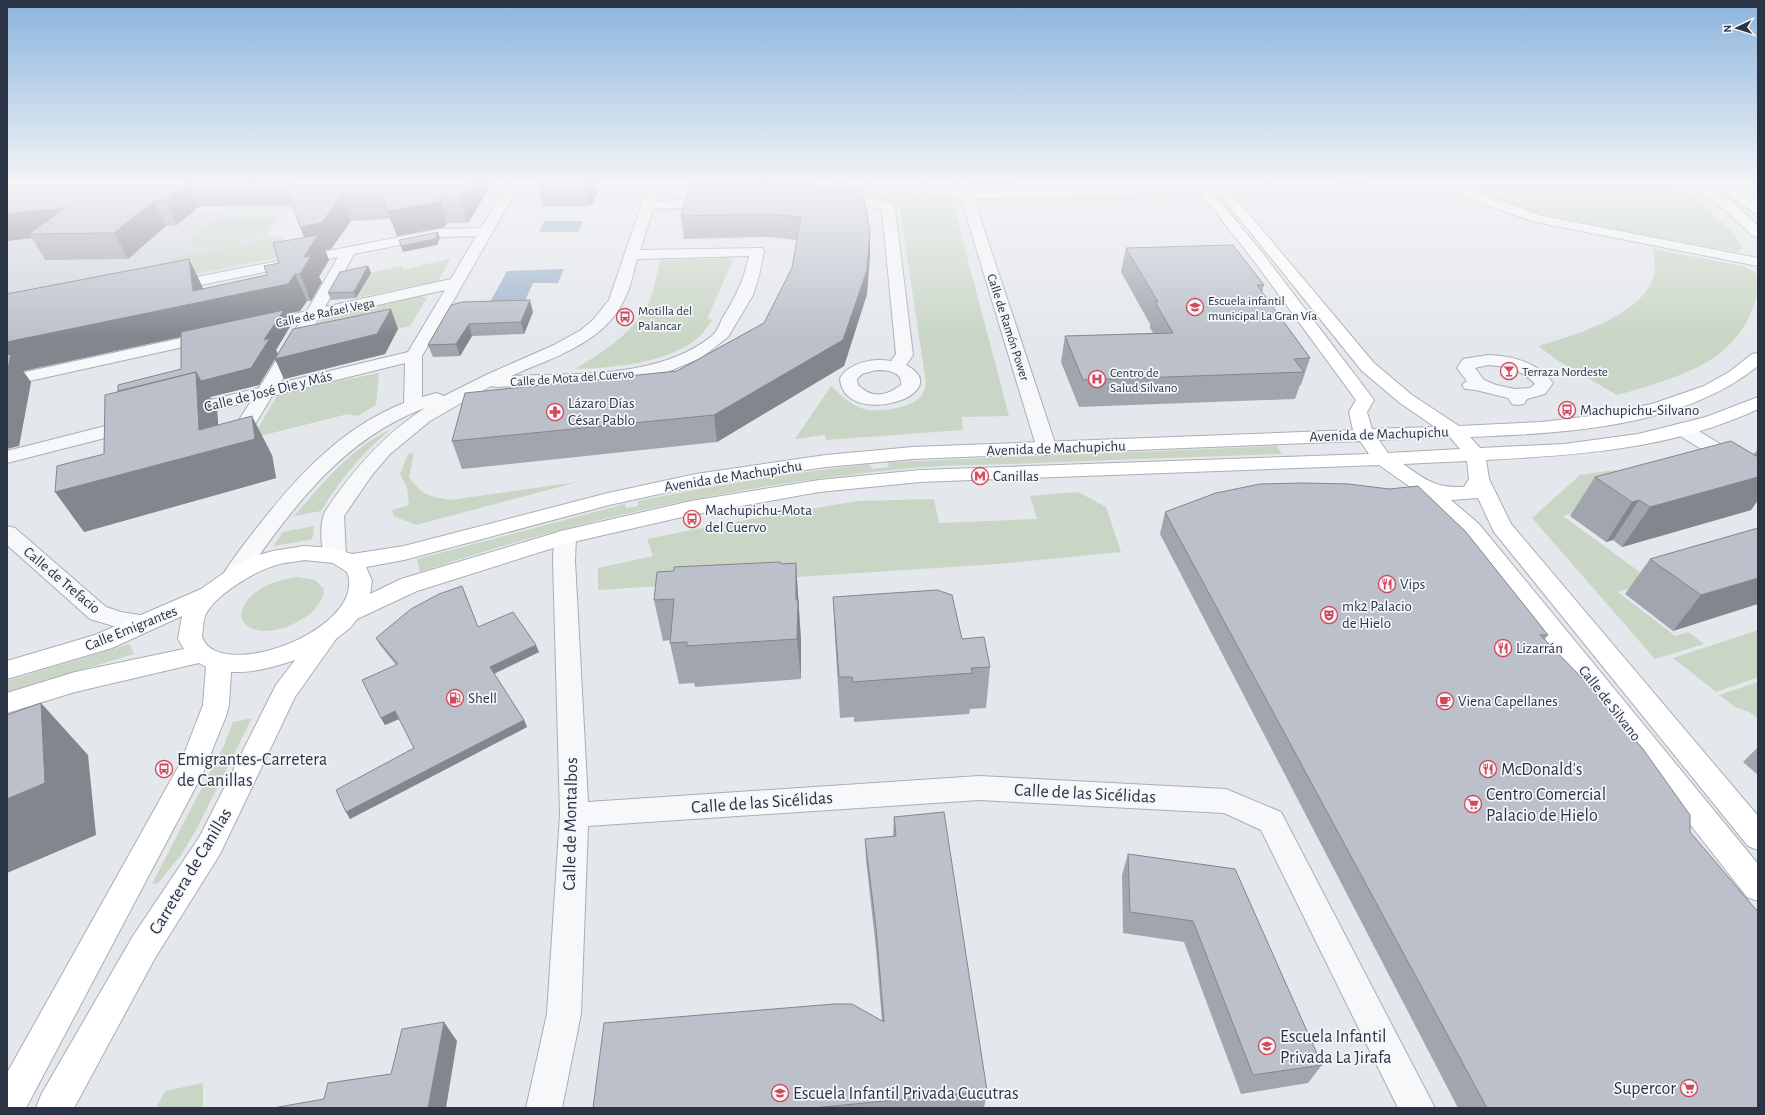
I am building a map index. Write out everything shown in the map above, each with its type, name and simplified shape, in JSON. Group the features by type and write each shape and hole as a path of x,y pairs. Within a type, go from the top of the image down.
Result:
{"street":[{"path":"160,288 435,234"},
{"path":"413,406 414,356 485,234"},
{"name":"Calle de Mota del Cuervo","path":"342,559 334,516 356,482 378,455 429,412 482,383 572,343 595,327 612,309 617,300 640,234"},
{"path":"891,234 905,354 895,367"},
{"name":"Calle de Ramón Power","path":"980,234 1047,448"},
{"path":"1243,234 1259,258 1365,400"},
{"path":"1253,234 1368,367 1406,399"},
{"path":"1616,234 1758,262"},
{"path":"237,439 349,251"},
{"name":"Calle de Mota del Cuervo","path":"482,383 606,376 659,369 695,354 720,337 745,295 752,276 758,251 632,255"},
{"name":"Calle de Rafael Vega","path":"7,381 455,283"},
{"name":"Calle de José Die y Más","path":"7,457 267,390 414,356"},
{"name":"Avenida de Machupichu","path":"208,596 233,576 274,558 304,553 342,559 404,553 608,499 696,480 826,462 897,455 1364,434 1542,428 1651,410 1701,394 1747,369 1758,358"},
{"path":"1480,360 1499,361 1519,366 1539,376 1544,383 1541,389 1536,393 1517,397 1474,384 1466,368 1469,363 1480,360"},
{"name":"Calle de Mota del Cuervo","path":"233,576 267,528 314,474 353,438 385,418 510,370"},
{"path":"1365,400 1406,399"},
{"name":"Calle de Silvano","path":"1406,399 1456,432 1477,467 1502,527 1758,837"},
{"path":"1365,400 1358,412 1364,434 1383,459 1425,488 1449,494 1471,493 1477,467"},
{"name":"Avenida de Machupichu","path":"350,613 409,585 565,537 690,508 820,486 912,477 1383,459 1477,467 1598,446 1682,429 1740,411 1758,402"},
{"path":"1682,429 1758,475"},
{"name":"Calle de Silvano","path":"1425,488 1471,529 1758,887"},
{"name":"Calle de Trefacio","path":"7,533 98,613 120,620 145,623"},
{"name":"Calle de Montalbos","path":"544,1108 564,1014 574,815 564,561 565,537"},
{"path":"7,703 75,682 210,658 244,664 279,658 326,636 350,613 362,591 361,574 342,559"},
{"path":"7,1108 193,765 213,716 216,705 210,658 190,639 193,617 208,596"},
{"name":"Calle Emigrantes","path":"7,670 103,642 208,596"},
{"name":"Carretera de Canillas","path":"54,1108 144,947 210,845 286,692 326,636"},
{"name":"Calle de las Sicélidas","path":"574,815 979,788 1226,801 1271,820 1417,1108"}],"shaded area":[{"path":"7,234 267,234 265,236 282,236 289,256 7,313"}],"green space":[{"path":"197,234 228,234 196,235"},
{"path":"904,234 961,234 1009,416 962,417 963,430 826,440 825,435 795,439 831,386 854,405 870,410 886,410 903,406 917,399 922,395 926,383"},
{"path":"1642,234 1733,234 1743,247 1738,252"},
{"path":"246,235 236,245 185,246 197,236"},
{"path":"278,238 282,256 170,278 169,258"},
{"path":"1653,249 1743,266 1755,272 1757,285 1756,297 1752,310 1738,334 1719,354 1698,367 1675,377 1617,395 1560,362 1538,346 1588,330 1606,322 1623,312 1637,301 1648,288 1655,271"},
{"path":"451,258 438,281 356,298 370,273 402,266 404,270"},
{"path":"725,258 733,260 707,319 713,320 699,337 687,346 672,353 640,362 606,367 575,369 617,341 643,313 651,297 660,260"},
{"path":"420,296 427,298 410,326 301,350 322,318"},
{"path":"379,373 376,405 358,416 348,414 252,438 277,396 324,384"},
{"path":"390,430 370,448 352,468 336,488 321,511 294,516 327,479 350,457 362,447"},
{"path":"1277,446 1282,454 944,466 914,468 788,483 664,505 602,519 541,535 420,572 417,559 625,504 626,508 638,506 638,501 782,475 869,464 872,469 889,467 887,462"},
{"path":"414,453 409,477 417,487 426,494 443,499 450,500 578,482 416,525 394,516 392,510 409,505 407,488 400,474 408,454"},
{"path":"1615,470 1660,487 1563,516 1652,581 1618,592 1675,636 1688,632 1704,644 1655,659 1532,518 1580,475"},
{"path":"1078,492 1106,507 1121,552 998,564 598,590 598,568 653,556 647,539 706,527 857,501 934,499 939,523 1037,519 1030,496"},
{"path":"314,526 313,537 310,540 273,546 283,532"},
{"path":"297,577 315,580 324,589 322,599 315,609 293,624 280,629 267,631 255,630 243,622 241,613 251,596 257,591 265,586 281,580"},
{"path":"1758,630 1758,677 1716,692 1673,658"},
{"path":"129,644 134,654 7,692 7,681"},
{"path":"1758,682 1758,719 1749,712 1735,707 1719,695"},
{"path":"252,718 195,832 181,855 158,883 152,884 224,745 233,722"},
{"path":"203,1083 203,1108 156,1108 165,1091"}],"water":[{"path":"564,269 558,283 533,283 524,303 489,304 507,271"}],"building":[{"path":"428,234 437,234 435,239 401,246 399,240"},
{"path":"798,234 870,234 867,270 843,340 714,415 452,441 465,393 677,371 764,323 792,268"},
{"path":"318,235 304,257 311,256 300,274 295,274 288,284 7,342 7,294 189,259 193,291 267,275 264,266 279,263 273,243"},
{"path":"1233,245 1264,285 1257,285 1310,358 1294,359 1304,372 1083,380 1065,336 1173,333 1155,302 1158,302 1126,248"},
{"path":"368,266 354,292 328,293 340,272"},
{"path":"530,300 521,322 469,324 456,344 428,345 451,305 462,302"},
{"path":"391,309 377,334 275,359 293,329"},
{"path":"284,310 264,340 270,338 251,368 201,381 196,372 118,391 118,385 181,369 181,332"},
{"path":"11,354 7,373 7,355"},
{"path":"196,372 199,430 252,416 255,439 55,492 57,466 104,454 105,395"},
{"path":"1731,441 1758,457 1758,477 1650,507 1639,500 1632,502 1595,477"},
{"name":"Centro Comercial Palacio de Hielo","path":"1260,484 1349,484 1389,489 1418,486 1466,532 1548,635 1540,635 1588,684 1643,749 1690,815 1690,832 1758,912 1758,1108 1487,1108 1165,512 1216,493"},
{"path":"1758,528 1758,578 1701,595 1650,559"},
{"path":"780,562 781,564 796,563 796,600 798,600 797,639 687,646 687,642 670,643 674,599 654,600 657,572 674,571 674,567"},
{"path":"462,586 478,627 513,612 536,645 490,667 524,720 346,812 336,790 414,748 395,711 381,718 362,680 398,664 376,638 411,609 439,594"},
{"path":"937,590 952,595 962,639 984,637 990,667 971,668 973,673 853,682 852,677 839,677 833,597"},
{"path":"41,703 45,783 7,799 7,715"},
{"path":"944,812 987,1091 813,1108 593,1108 604,1023 834,1004 852,1004 884,1022 876,928 865,839 896,836 894,817"},
{"path":"1128,854 1235,869 1322,1065 1253,1075 1193,921 1130,912"},
{"path":"444,1022 428,1108 273,1108 324,1099 328,1083 391,1074 402,1029"}],"place":[{"name":"Escuela infantil municipal La Gran Vía","path":"1195,307"},
{"name":"Motilla del Palancar","path":"625,317"},
{"name":"Terraza Nordeste","path":"1509,371"},
{"name":"Centro de Salud Silvano","path":"1097,379"},
{"name":"Machupichu-Silvano","path":"1567,410"},
{"name":"Lázaro Días César Pablo","path":"555,412"},
{"name":"Canillas","path":"980,476"},
{"name":"Machupichu-Mota del Cuervo","path":"692,519"},
{"name":"Vips","path":"1387,584"},
{"name":"mk2 Palacio de Hielo","path":"1329,615"},
{"name":"Lizarrán","path":"1503,648"},
{"name":"Shell","path":"455,698"},
{"name":"Viena Capellanes","path":"1445,701"},
{"name":"Emigrantes-Carretera de Canillas","path":"164,769"},
{"name":"McDonald's","path":"1488,769"},
{"name":"Centro Comercial Palacio de Hielo","path":"1473,804"},
{"name":"Escuela Infantil Privada La Jirafa","path":"1267,1046"},
{"name":"Supercor","path":"1689,1088"},
{"name":"Escuela Infantil Privada Cucutras","path":"780,1093"}]}
